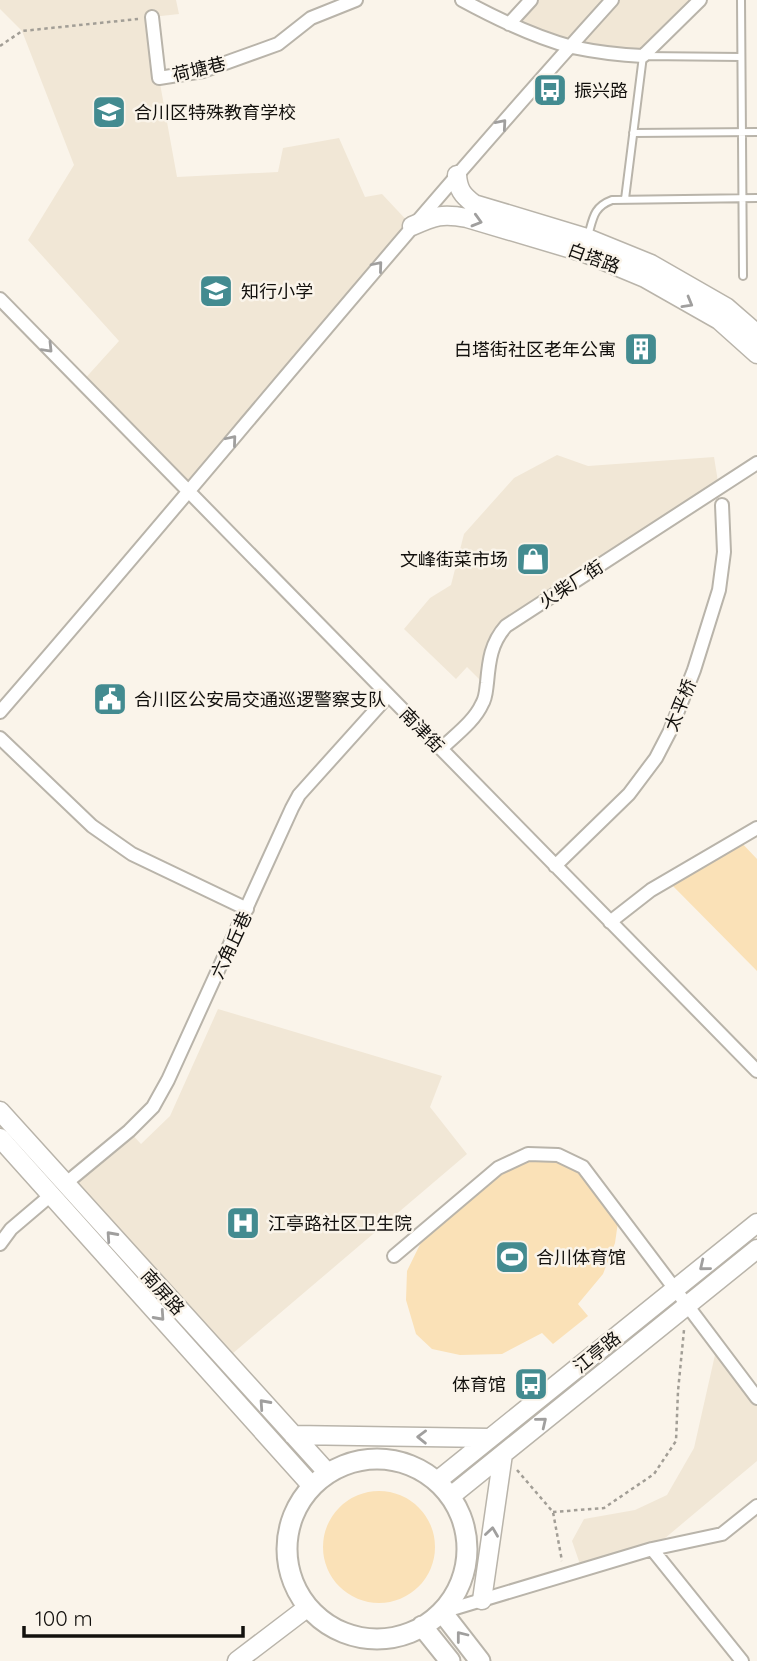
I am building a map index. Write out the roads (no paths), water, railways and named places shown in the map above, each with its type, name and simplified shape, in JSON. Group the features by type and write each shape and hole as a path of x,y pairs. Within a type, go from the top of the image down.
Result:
{"main road":[{"path":"366,1460 395,1461 421,1471 437,1481 451,1496 466,1537 466,1564 457,1589 442,1612 409,1633 388,1638 366,1638 344,1633 325,1622 308,1607 295,1588 288,1566 286,1543 291,1521 301,1500 311,1485 327,1472 342,1464 366,1460"},
{"path":"442,1612 480,1661"},
{"path":"422,1626 450,1661"}],"street":[{"name":"荷塘巷","path":"152,17 159,78 203,71 278,44 311,18 356,0"},
{"path":"462,0 509,24 570,46 610,54 643,56 700,0"},
{"path":"509,24 531,0"},
{"path":"0,712 412,226 612,0"},
{"name":"白塔路","path":"457,175 463,196 474,204 587,238 651,264 726,307 757,334"},
{"name":"白塔路","path":"412,226 433,216 449,214 585,253 645,278 719,320 757,354"},
{"name":"南津街","path":"0,299 757,1071"},
{"name":"火柴厂街","path":"441,749 482,706 490,654 499,634 506,626 757,463"},
{"name":"太平桥","path":"555,866 629,793 656,758 670,731 694,670 719,590 724,552 722,505"},
{"name":"六角丘巷","path":"0,1244 10,1229 130,1131 153,1107 169,1080 299,795 388,696"},
{"path":"0,738 92,826 132,854 247,909"},
{"path":"610,922 659,885 757,828"},
{"name":"南屏路","path":"0,1111 58,1190 311,1485"},
{"name":"南屏路","path":"0,1138 58,1190 327,1472"},
{"path":"394,1256 498,1168 528,1154 558,1155 583,1167 757,1398"},
{"name":"江亭路","path":"437,1481 757,1223"},
{"name":"江亭路","path":"451,1496 757,1249"},
{"path":"293,1435 490,1438"},
{"path":"482,1600 503,1454"},
{"path":"442,1612 652,1549 722,1534 757,1506"},
{"path":"652,1549 742,1661"},
{"path":"237,1661 308,1607"}],"lane":[{"path":"741,0 743,276"},
{"path":"625,200 643,56 741,57"},
{"path":"633,133 757,132"},
{"path":"587,238 595,212 602,204 612,200 757,198"}],"place":[{"name":"振兴路","path":"550,90"},
{"name":"合川区特殊教育学校","path":"109,112"},
{"name":"知行小学","path":"216,291"},
{"name":"白塔街社区老年公寓","path":"641,349"},
{"name":"文峰街菜市场","path":"533,559"},
{"name":"合川区公安局交通巡逻警察支队","path":"110,699"},
{"name":"江亭路社区卫生院","path":"243,1223"},
{"name":"合川体育馆","path":"512,1257"},
{"name":"体育馆","path":"531,1384"}]}
